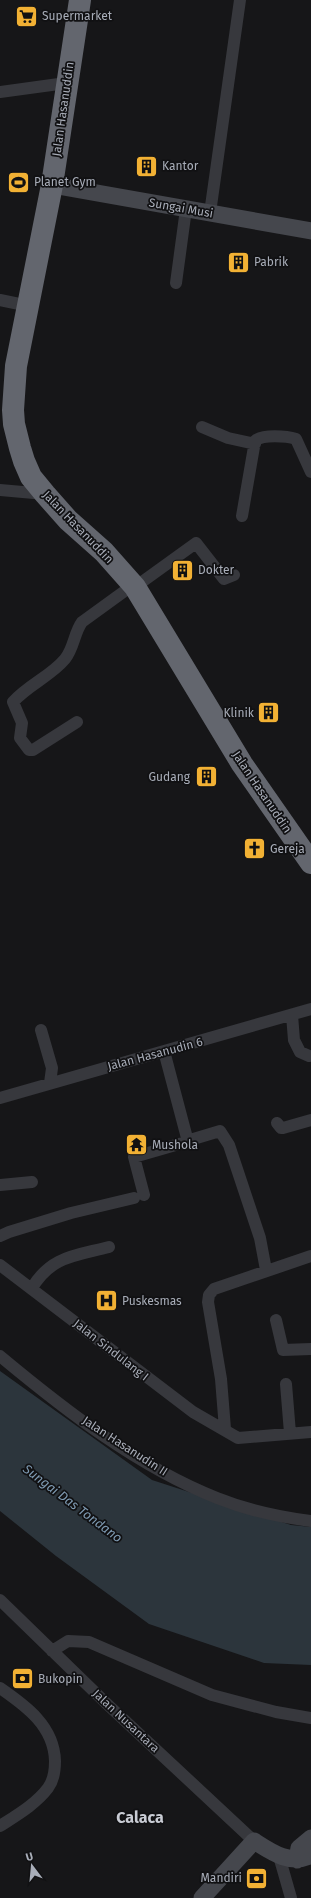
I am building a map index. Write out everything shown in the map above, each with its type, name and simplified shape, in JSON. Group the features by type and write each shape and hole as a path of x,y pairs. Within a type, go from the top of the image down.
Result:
{"highway":[{"name":"Jalan Hasanuddin","path":"80,0 66,83 52,185 29,306 6,408 14,424 24,461 32,477 68,520 104,552 134,586 242,764 311,863"}],"street":[{"path":"210,213 240,0"},
{"path":"0,92 66,83"},
{"name":"Sungai Musi","path":"52,185 311,231"},
{"path":"176,283 186,209"},
{"path":"0,300 29,306"},
{"path":"202,427 228,438 255,444"},
{"path":"242,516 255,441 260,438 294,438 311,472"},
{"path":"0,490 45,494"},
{"path":"77,722 33,750 29,750 20,738 22,723 13,702 22,691 60,666 70,652 78,628 82,622 196,543 224,579 234,575"},
{"name":"Jalan Hasanudin 6","path":"0,1098 311,1009"},
{"path":"292,1015 294,1040 300,1052 309,1056"},
{"path":"41,1030 52,1068 50,1083"},
{"path":"164,1051 188,1139"},
{"path":"276,1123 283,1128 311,1120"},
{"path":"0,1236 71,1213 139,1196 134,1157 186,1142 188,1139 222,1132 229,1145 240,1174 260,1238 266,1270"},
{"path":"0,1185 32,1182"},
{"path":"32,1288 39,1276 48,1267 58,1261 109,1247"},
{"path":"225,1430 221,1379 208,1298 214,1289 266,1270 311,1256"},
{"name":"Jalan Sindulang I","path":"0,1265 193,1412 238,1438 311,1432"},
{"path":"276,1320 283,1350 311,1349"},
{"name":"Jalan Hasanudin II","path":"0,1356 32,1382 117,1444 173,1477 217,1498 240,1506 311,1521"},
{"path":"286,1384 290,1433"},
{"name":"Jalan Nusantara","path":"0,1600 52,1651 254,1841"},
{"path":"52,1651 68,1641 89,1642 212,1695 276,1712 311,1718"},
{"path":"0,1688 27,1707 47,1731 54,1749 55,1771 49,1787 26,1808 0,1826"},
{"path":"304,1857 299,1848 311,1838"},
{"path":"202,1898 254,1841 279,1856 304,1857"},
{"path":"279,1856 291,1898"}],"water":[{"name":"Sungai Das Tondano","path":"0,1371 152,1480 291,1525 311,1527 311,1665 264,1663 149,1624 56,1556 0,1511"}],"place":[{"name":"Supermarket","path":"27,16"},
{"name":"Kantor","path":"147,166"},
{"name":"Planet Gym","path":"18,182"},
{"name":"Pabrik","path":"238,262"},
{"name":"Dokter","path":"183,570"},
{"name":"Klinik","path":"269,713"},
{"name":"Gudang","path":"206,777"},
{"name":"Gereja","path":"255,849"},
{"name":"Mushola","path":"137,1145"},
{"name":"Puskesmas","path":"107,1301"},
{"name":"Bukopin","path":"23,1679"},
{"name":"Mandiri","path":"257,1878"}],"district":[{"name":"Calaca","path":"140,1817"}]}
